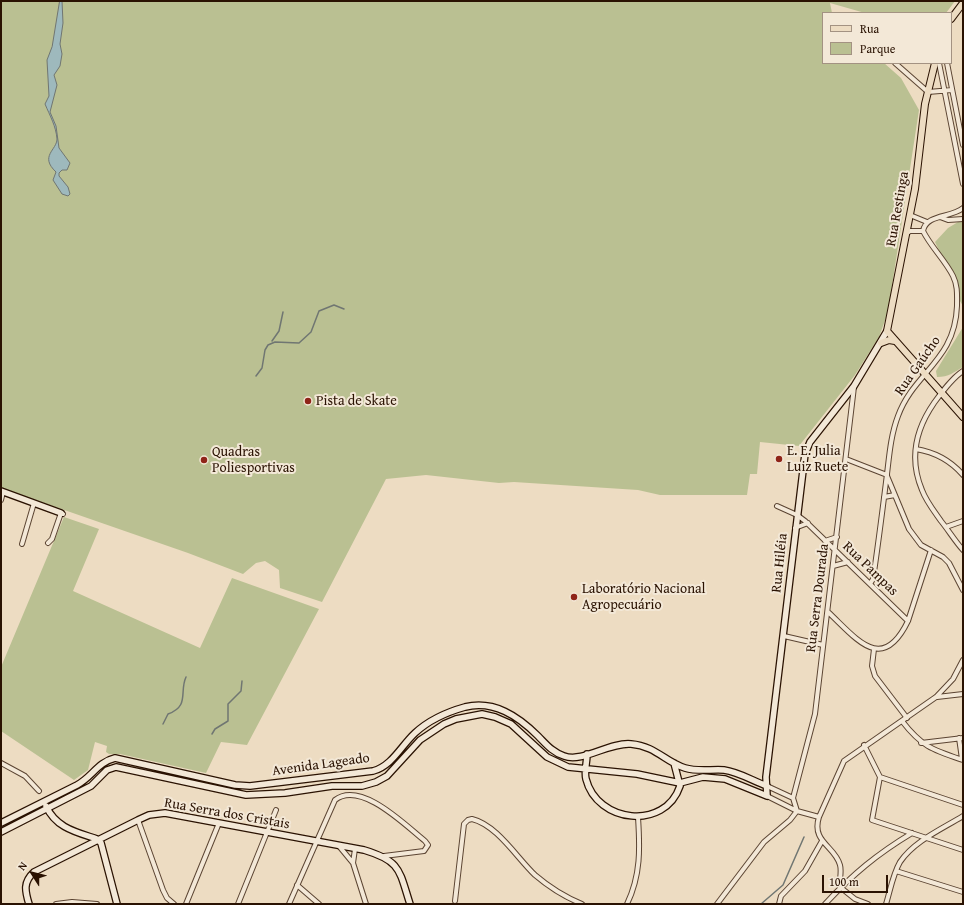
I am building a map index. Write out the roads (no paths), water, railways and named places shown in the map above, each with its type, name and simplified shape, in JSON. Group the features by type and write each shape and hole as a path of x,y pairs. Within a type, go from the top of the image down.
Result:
{"main road":[{"path":"952,18 963,3"},
{"name":"Rua Restinga","path":"874,355 887,331 907,233 928,92 935,64"},
{"path":"887,331 963,417"},
{"path":"881,343 889,340 895,341"},
{"name":"Rua Hiléia","path":"766,796 766,777 784,636 797,514 807,448 854,386 874,355"},
{"path":"2,491 62,514"},
{"name":"Avenida Lageado","path":"115,758 235,785 250,786 373,771 391,761 415,733 431,721 465,707 485,706 495,707 513,715 556,753 565,757 574,757 587,754 614,745 629,744 657,751 674,763 690,770 731,771 767,786"},
{"name":"Avenida Lageado","path":"116,767 246,795 278,794 332,786 362,786 376,782 387,776 420,740 444,724 456,719 482,714 495,717 511,724 551,760 568,767 637,774 680,783 703,777 716,778 742,784 766,796"},
{"path":"587,754 586,778 592,792 604,806 620,814 638,817 648,815 665,806 676,793 680,783 674,763"},
{"path":"1,823 77,785 88,778 101,764 115,758 116,767 107,770 91,786 1,832"},
{"path":"44,802 61,825 97,839 102,845 117,904"},
{"name":"Rua Serra dos Cristais","path":"30,904 26,892 26,882 34,872 97,839 149,815 165,813 384,856"},
{"path":"384,856 391,861 401,874 410,904"}],"street":[{"path":"896,64 928,92 952,90"},
{"path":"939,64 960,158 963,184"},
{"path":"947,64 963,145"},
{"path":"907,233 910,230 922,231 927,222 952,214 963,208"},
{"path":"910,215 927,222"},
{"path":"940,217 948,220 963,219"},
{"name":"Rua Gaúcho","path":"922,231 953,277 957,295 954,328 940,358 913,389 898,416 892,436 887,475 909,529 921,545 931,550 949,563 963,590"},
{"path":"963,371 942,392 922,421 916,440 916,468 922,490 963,550"},
{"name":"Rua Serra Dourada","path":"793,798 815,714 854,386"},
{"path":"916,449 928,451 938,455 963,475"},
{"path":"846,459 887,475 873,579 870,584"},
{"path":"1,500 2,491"},
{"path":"884,497 895,495"},
{"path":"22,544 34,503"},
{"name":"Rua Pampas","path":"777,506 797,514 808,523 908,621"},
{"path":"48,543 52,539 62,514"},
{"path":"946,527 963,521"},
{"path":"796,528 808,523"},
{"path":"825,541 837,537"},
{"path":"828,612 862,644 874,649 880,649 891,644 904,630 908,621 931,550"},
{"path":"833,566 848,562"},
{"path":"784,636 824,645"},
{"path":"874,649 872,666 875,676 907,718"},
{"path":"840,887 840,865 837,859 822,842 817,823 844,761 864,745 936,698 952,679 963,660"},
{"path":"936,698 963,694"},
{"path":"902,721 921,743 938,752 962,759 961,738 921,743"},
{"path":"864,745 880,777 872,820 963,850"},
{"path":"1,763 25,776 39,791"},
{"path":"880,777 963,805"},
{"name":"Avenida Lageado","path":"767,786 793,798"},
{"path":"289,904 335,800 346,795 361,796 378,805 425,841 428,845 424,851 384,856"},
{"name":"Avenida Lageado","path":"766,796 797,811"},
{"path":"793,798 797,811"},
{"path":"238,904 268,833 276,810"},
{"path":"797,811 819,818"},
{"path":"717,904 764,842 790,820 797,811"},
{"path":"886,904 896,871 905,855 927,838 963,816"},
{"path":"627,904 634,886 640,862 638,817"},
{"path":"455,901 464,824 472,819 486,826 502,840 542,881 558,892 582,904"},
{"path":"138,820 163,890 167,898 174,904"},
{"path":"186,904 219,823"},
{"path":"825,904 840,887 881,852 912,833"},
{"path":"779,904 781,896 805,871 822,842"},
{"path":"339,846 353,863"},
{"path":"354,849 353,863 366,904"},
{"path":"896,871 963,892"},
{"path":"297,885 319,904"},
{"path":"840,887 855,899 868,904"},
{"path":"56,904 72,902 97,904"}],"water":[{"path":"60,1 62,1 63,23 60,44 62,54 60,66 54,75 57,85 50,112 56,126 59,148 70,163 67,170 62,170 59,173 59,176 68,187 70,194 68,196 62,194 53,180 56,172 49,162 49,157 57,139 54,125 45,104 49,96 47,60 52,47"}],"waterway":[{"path":"256,376 262,368 265,350 268,345 275,342 299,343 311,332 319,311 334,305 344,309"},
{"path":"272,341 279,331 283,312"},
{"path":"163,724 168,714 175,711 182,703 186,677"},
{"path":"212,734 215,729 228,721 228,704 241,691 242,681"},
{"path":"761,904 783,885 804,837"}],"place":[{"name":"Pista de Skate","path":"308,401"},
{"name":"E. E. Julia Luiz Ruete","path":"779,459"},
{"name":"Quadras Poliesportivas","path":"204,460"},
{"name":"Laboratório Nacional Agropecuário","path":"574,597"}]}
